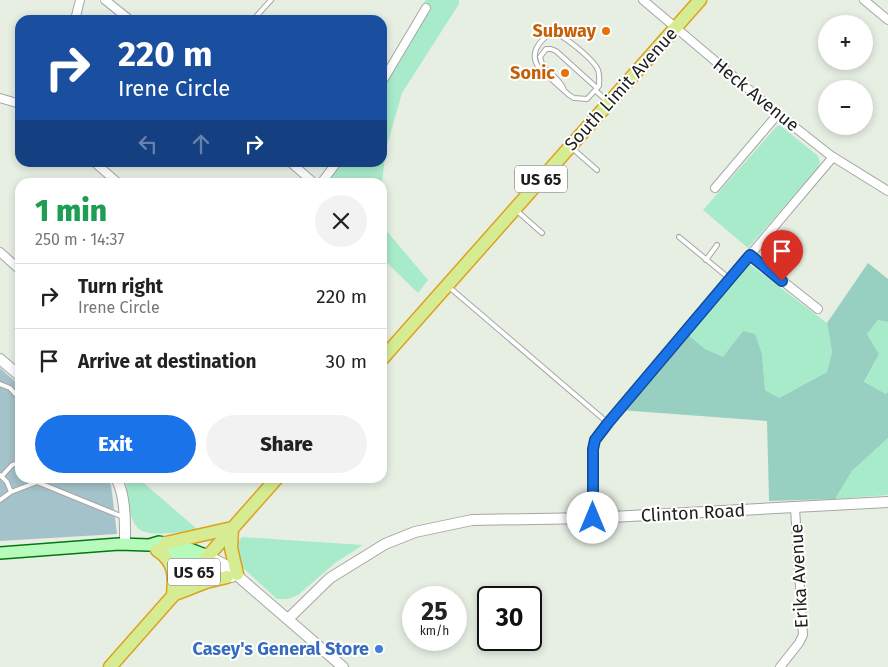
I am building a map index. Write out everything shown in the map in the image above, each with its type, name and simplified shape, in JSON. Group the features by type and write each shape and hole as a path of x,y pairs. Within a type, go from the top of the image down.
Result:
{"highway":[{"name":"South Limit Avenue","path":"387,352 700,0"},
{"name":"US 65","path":"110,667 272,483"},
{"path":"232,528 231,548 235,576 193,586 174,595 175,583 172,566 157,546 232,528"}],"main road":[{"path":"0,553 126,544 157,546 178,555 205,559"}],"street":[{"path":"76,15 80,0"},
{"path":"105,0 124,15"},
{"path":"864,0 888,20"},
{"name":"Heck Avenue","path":"646,1 675,28 778,114 833,157 888,192"},
{"path":"387,74 426,8"},
{"path":"0,98 15,102"},
{"path":"716,188 778,114"},
{"path":"593,518 593,449 595,440 833,157"},
{"path":"100,167 112,178"},
{"path":"296,167 308,178"},
{"path":"325,178 333,167"},
{"path":"0,252 15,266"},
{"path":"750,255 818,309"},
{"path":"0,358 15,372"},
{"path":"119,483 125,518 126,544"},
{"name":"Clinton Road","path":"288,619 330,578 385,544 415,532 472,520 593,518 888,502"},
{"name":"Erika Avenue","path":"780,667 799,643 803,634 795,508"},
{"path":"205,559 235,576 343,667"}],"lane":[{"path":"258,15 271,0"},
{"path":"552,33 563,36 598,69 599,78 596,89 587,99 574,98 565,91 538,68 534,58 537,47 546,36 552,33"},
{"path":"565,91 563,86 541,62 540,57 546,49 556,51 609,103"},
{"path":"571,146 598,170"},
{"path":"515,209 542,233"},
{"path":"679,237 730,279"},
{"path":"706,260 717,245"},
{"path":"447,286 608,423"},
{"path":"0,384 10,388 15,394"},
{"path":"11,492 7,482 1,475 15,464"},
{"path":"0,500 11,492 34,483"},
{"path":"39,483 125,518"}],"green space":[{"path":"426,0 459,0 459,4 402,93 387,146 387,80 427,11 422,5"},
{"path":"780,125 818,156 820,162 818,168 748,248 703,210 776,127"},
{"path":"336,167 384,167 382,178 329,178"},
{"path":"387,231 428,280 418,293 387,263"},
{"path":"749,264 827,323 832,352 827,372 779,398 765,390 762,354 743,331 723,358 705,349 687,334"},
{"path":"878,320 888,322 888,392 886,394 864,383 879,354 867,334"},
{"path":"888,438 888,495 835,499 852,471"},
{"path":"125,483 144,483 197,529 159,534 144,532 137,527 129,511"},
{"path":"242,537 363,545 335,563 298,595 288,599 277,599 241,566 236,544"}],"shaded area":[{"path":"868,263 888,279 888,322 878,320 867,334 879,354 864,382 886,394 888,392 888,438 852,471 835,499 769,501 767,421 620,410 687,334 705,349 723,357 743,331 755,334 762,354 765,390 779,398 827,372 832,352 827,323"},
{"path":"0,368 15,382 15,483 110,483 117,534 0,541"}],"place":[{"name":"Subway","path":"606,31"},
{"name":"Sonic","path":"565,73"},
{"name":"Casey's General Store","path":"379,649"}],"route":[{"path":"593,518 593,449 595,440 608,423 750,255 782,281"}]}
